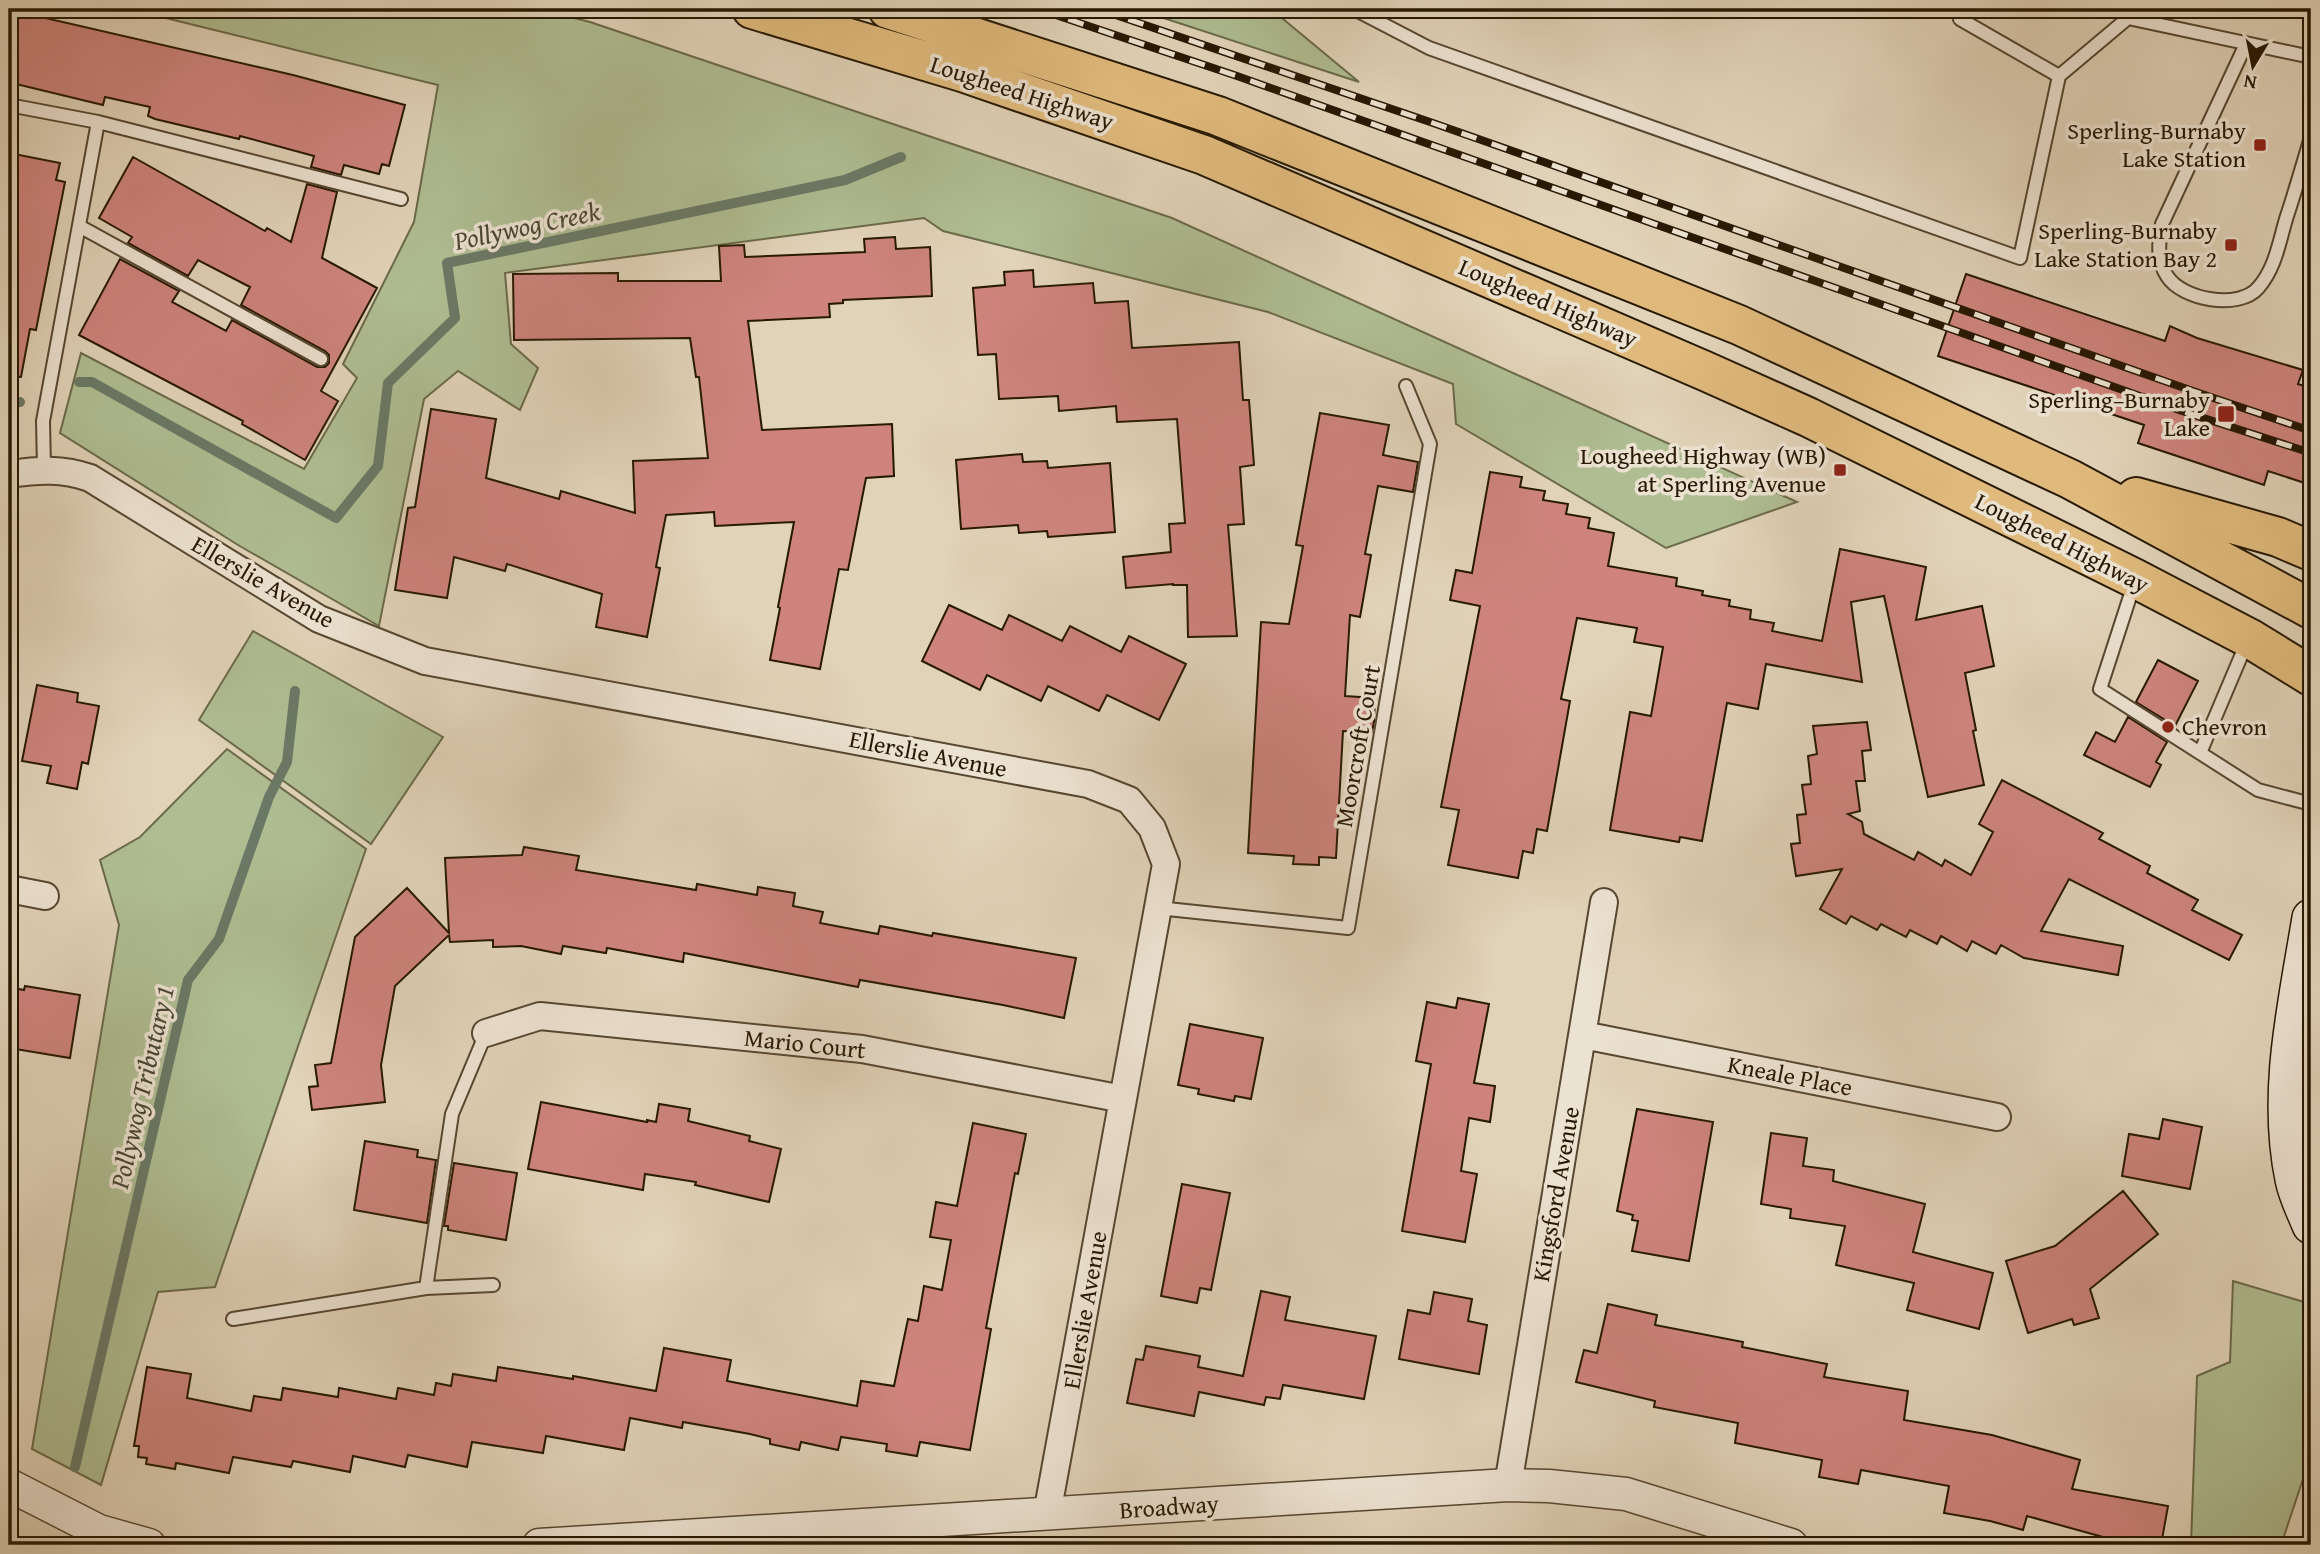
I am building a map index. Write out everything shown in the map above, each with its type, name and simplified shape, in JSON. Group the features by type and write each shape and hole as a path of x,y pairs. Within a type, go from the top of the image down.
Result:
{"main road":[{"name":"Lougheed Highway","path":"752,9 962,72 1204,155 1808,417 2136,579 2249,638 2311,676"},
{"name":"Lougheed Highway","path":"888,9 1243,126 1739,325 2070,479 2311,609"},
{"path":"2070,479 2300,539"},
{"path":"2311,918 2291,1043 2287,1096 2288,1139 2294,1182 2311,1225"}],"street":[{"name":"Ellerslie Avenue","path":"9,474 44,470 72,472 90,478 319,619 425,661 1074,781 1129,800 1152,828 1166,864 1047,1514"},
{"path":"9,889 44,896"},
{"name":"Kingsford Avenue","path":"1508,1485 1604,902"},
{"name":"Mario Court","path":"486,1033 540,1016 862,1049 1123,1099"},
{"name":"Kneale Place","path":"1583,1035 1997,1117"},
{"path":"9,1485 99,1531 149,1545"},
{"name":"Broadway","path":"539,1545 1508,1485 1549,1486 1626,1494 1791,1545"}],"lane":[{"path":"1354,9 1429,48 2020,258 2059,76 2126,14 2311,57"},
{"path":"1964,9 1960,19 2059,76"},
{"path":"2246,44 2162,224 2158,242 2167,278 2182,290 2207,298 2233,301 2250,297 2271,271 2311,137"},
{"path":"9,105 98,122 401,199"},
{"path":"44,470 43,421 98,122"},
{"path":"79,226 321,359"},
{"name":"Moorcroft Court","path":"1158,908 1348,929 1430,444 1406,386"},
{"path":"2136,579 2100,689 2258,790 2311,804"},
{"path":"2200,753 2249,638"},
{"path":"426,1288 452,1114 486,1033"},
{"path":"233,1319 426,1288 493,1285"}],"green space":[{"path":"129,9 538,9 590,22 1172,218 1797,502 1666,548 1456,424 1453,384 1268,312 943,231 924,218 505,273 511,344 538,368 520,410 458,371 424,399 379,626 238,545 60,433 81,353 304,469 357,378 343,364 414,222 438,85"},
{"path":"1136,9 1271,9 1359,82"},
{"path":"253,631 443,737 371,844 199,720"},
{"path":"227,749 366,849 215,1287 158,1292 101,1485 32,1449 119,925 100,860 140,837"},
{"path":"2233,1281 2311,1304 2311,1455 2281,1545 2191,1544 2197,1376 2230,1362"}],"building":[{"path":"15,11 293,75 405,105 389,166 382,164 379,174 344,165 341,175 311,167 314,156 240,136 239,139 155,119 148,116 150,107 105,97 103,105 16,84 18,75 9,73 9,39"},
{"path":"9,153 60,163 56,180 65,182 36,330 30,329 21,377 9,376"},
{"path":"133,157 265,231 267,228 291,242 307,184 337,192 322,258 377,288 321,391 338,401 305,460 242,424 243,421 79,335 120,259 179,291 172,302 226,331 232,320 317,367 325,367 329,363 329,355 325,351 241,305 250,287 198,260 188,276 128,243 132,237 99,218"},
{"path":"895,237 896,249 930,247 932,296 843,300 843,303 829,304 830,317 748,321 762,430 892,424 894,476 866,478 848,570 839,569 820,669 770,660 794,522 715,526 714,512 666,515 656,567 660,568 647,637 596,627 602,594 507,564 505,571 454,557 447,598 395,590 408,508 415,507 431,409 496,419 486,478 559,499 561,491 635,513 633,461 708,458 699,377 696,377 690,338 514,340 513,274 618,273 618,281 721,281 719,246 744,245 745,257 865,252 864,239"},
{"path":"1033,270 1034,287 1093,283 1095,303 1128,301 1132,348 1239,342 1243,400 1249,400 1254,465 1240,467 1244,524 1228,525 1237,636 1188,637 1187,585 1126,588 1123,557 1171,552 1169,524 1185,523 1177,419 1117,422 1116,406 1059,411 1058,396 999,399 996,354 978,355 973,288 1005,285 1004,272"},
{"path":"1966,274 2165,341 2170,326 2197,338 2303,370 2298,384 2311,388 2311,485 2268,471 2264,485 2138,443 2144,425 1938,356"},
{"path":"1320,413 1389,425 1383,455 1418,462 1413,492 1378,486 1365,554 1371,555 1360,617 1350,615 1345,696 1375,698 1374,722 1372,732 1343,731 1336,858 1319,857 1319,865 1293,864 1294,856 1248,853 1261,622 1289,624 1303,546 1296,545"},
{"path":"1022,454 1023,462 1047,461 1048,468 1110,463 1115,532 1048,537 1047,531 1019,533 1018,525 961,529 956,460"},
{"path":"1490,472 1522,477 1520,487 1545,491 1543,500 1568,504 1566,514 1590,518 1588,528 1614,533 1608,566 1677,578 1676,586 1703,591 1702,595 1730,600 1729,606 1751,610 1750,619 1774,623 1772,631 1822,641 1840,549 1926,567 1916,620 1982,606 1994,666 1965,673 1984,785 1928,797 1884,596 1851,602 1862,682 1766,664 1758,709 1727,703 1702,841 1680,837 1679,842 1610,830 1630,712 1651,716 1663,647 1634,642 1637,628 1577,618 1561,699 1570,701 1547,831 1537,829 1533,853 1523,851 1518,878 1448,865 1459,810 1441,807 1480,606 1450,600 1456,570 1472,573"},
{"path":"949,605 1002,630 1009,615 1062,641 1070,626 1121,652 1129,636 1186,664 1159,720 1107,695 1099,711 1048,686 1041,701 987,675 980,690 922,661"},
{"path":"2158,660 2198,681 2175,726 2136,702"},
{"path":"37,685 78,693 77,702 99,706 88,764 82,762 77,789 47,783 51,766 22,761"},
{"path":"2128,717 2167,742 2156,762 2161,765 2150,787 2084,755 2096,732 2115,742"},
{"path":"1867,722 1871,750 1862,751 1865,781 1856,781 1860,811 1848,814 1862,822 1864,834 1914,860 1918,852 1942,866 1945,860 1971,875 1993,832 1979,824 2002,780 2103,833 2099,839 2150,866 2147,873 2198,900 2192,910 2242,935 2229,960 2069,879 2041,931 2123,946 2118,975 2024,958 2001,945 1996,954 1972,941 1967,951 1941,936 1937,944 1910,930 1906,937 1881,924 1877,930 1851,916 1846,924 1820,909 1842,869 1796,876 1791,844 1800,843 1797,815 1806,814 1802,785 1811,784 1808,756 1817,754 1813,726"},
{"path":"524,847 579,856 576,870 696,890 697,884 757,895 758,887 795,893 793,906 823,912 820,923 878,934 880,926 932,936 933,933 1076,958 1064,1018 860,980 858,987 684,953 683,962 607,948 606,953 563,946 561,954 521,946 493,947 493,940 450,942 449,935 395,986 381,1065 385,1102 312,1110 309,1087 318,1086 315,1065 331,1063 355,937 407,888 449,933 445,858 522,855"},
{"path":"25,986 80,995 70,1058 9,1048 9,987 24,990"},
{"path":"1458,998 1489,1004 1474,1083 1495,1086 1490,1122 1469,1118 1461,1171 1477,1174 1465,1242 1402,1231 1431,1064 1416,1061 1427,1002 1456,1008"},
{"path":"1190,1024 1263,1038 1251,1099 1235,1096 1234,1101 1198,1094 1199,1089 1178,1085"},
{"path":"541,1102 647,1122 656,1122 659,1104 690,1109 688,1121 750,1136 749,1141 781,1149 769,1202 695,1185 696,1182 645,1174 643,1190 528,1169"},
{"path":"1637,1109 1713,1122 1689,1261 1632,1251 1638,1221 1632,1220 1633,1215 1617,1211"},
{"path":"2163,1119 2202,1127 2190,1189 2122,1176 2129,1134 2159,1139"},
{"path":"973,1123 1026,1134 1018,1174 1015,1173 986,1328 991,1329 970,1450 920,1442 917,1456 886,1451 887,1444 841,1437 838,1450 801,1442 799,1450 770,1444 770,1439 750,1434 683,1422 682,1428 630,1418 624,1450 546,1436 543,1453 472,1442 467,1467 408,1455 405,1467 353,1456 350,1472 293,1461 291,1467 233,1457 229,1473 176,1463 175,1469 146,1464 147,1458 138,1457 139,1446 134,1446 147,1367 191,1374 187,1398 251,1411 254,1396 281,1400 283,1388 338,1397 339,1388 396,1399 398,1388 434,1395 436,1383 451,1386 453,1374 496,1381 498,1367 573,1379 573,1376 656,1391 664,1348 731,1360 727,1381 857,1406 861,1381 894,1386 908,1319 918,1321 924,1286 942,1290 951,1240 930,1237 936,1202 957,1206"},
{"path":"1771,1133 1807,1138 1803,1166 1834,1170 1833,1181 1925,1204 1913,1252 1993,1273 1979,1329 1907,1310 1914,1283 1836,1265 1845,1226 1790,1218 1791,1209 1761,1204"},
{"path":"365,1141 418,1150 417,1157 436,1160 427,1223 354,1210"},
{"path":"454,1163 517,1173 506,1240 448,1230 448,1226 444,1226"},
{"path":"1182,1184 1230,1193 1211,1290 1200,1288 1197,1303 1161,1296"},
{"path":"2123,1191 2158,1234 2090,1289 2099,1318 2074,1325 2072,1319 2028,1333 2006,1261 2055,1246"},
{"path":"1261,1291 1290,1297 1285,1320 1376,1336 1364,1399 1283,1385 1280,1399 1266,1397 1264,1405 1199,1392 1194,1416 1127,1403 1136,1359 1143,1360 1146,1346 1200,1356 1198,1367 1243,1376"},
{"path":"1434,1292 1472,1299 1468,1321 1487,1325 1479,1374 1399,1359 1408,1310 1430,1314"},
{"path":"1608,1304 1657,1315 1655,1325 1743,1342 1742,1347 1827,1364 1824,1377 1908,1391 1904,1420 1992,1435 2080,1460 2072,1489 2168,1506 2161,1545 2102,1545 2103,1537 2027,1516 2023,1530 1944,1513 1949,1486 1861,1470 1858,1484 1819,1477 1822,1460 1735,1443 1738,1423 1654,1407 1655,1401 1576,1382 1584,1350 1597,1353"}],"waterway":[{"name":"Pollywog Creek","path":"79,382 92,382 336,518 378,466 388,383 455,318 447,263 845,180 901,157"},
{"name":"Pollywog Creek","path":"9,403 20,402"},
{"name":"Pollywog Tributary 1","path":"75,1467 188,980 219,939 269,797 287,762 295,691"}],"railway":[{"path":"1038,9 1237,76 2182,411 2311,453"},
{"path":"1098,9 1433,123 2311,431"}],"place":[{"name":"Sperling-Burnaby Lake Station","path":"2260,145"},
{"name":"Sperling-Burnaby Lake Station Bay 2","path":"2231,245"},
{"name":"Sperling–Burnaby Lake","path":"2226,414"},
{"name":"Lougheed Highway (WB) at Sperling Avenue","path":"1840,470"},
{"name":"Chevron","path":"2168,727"}]}
